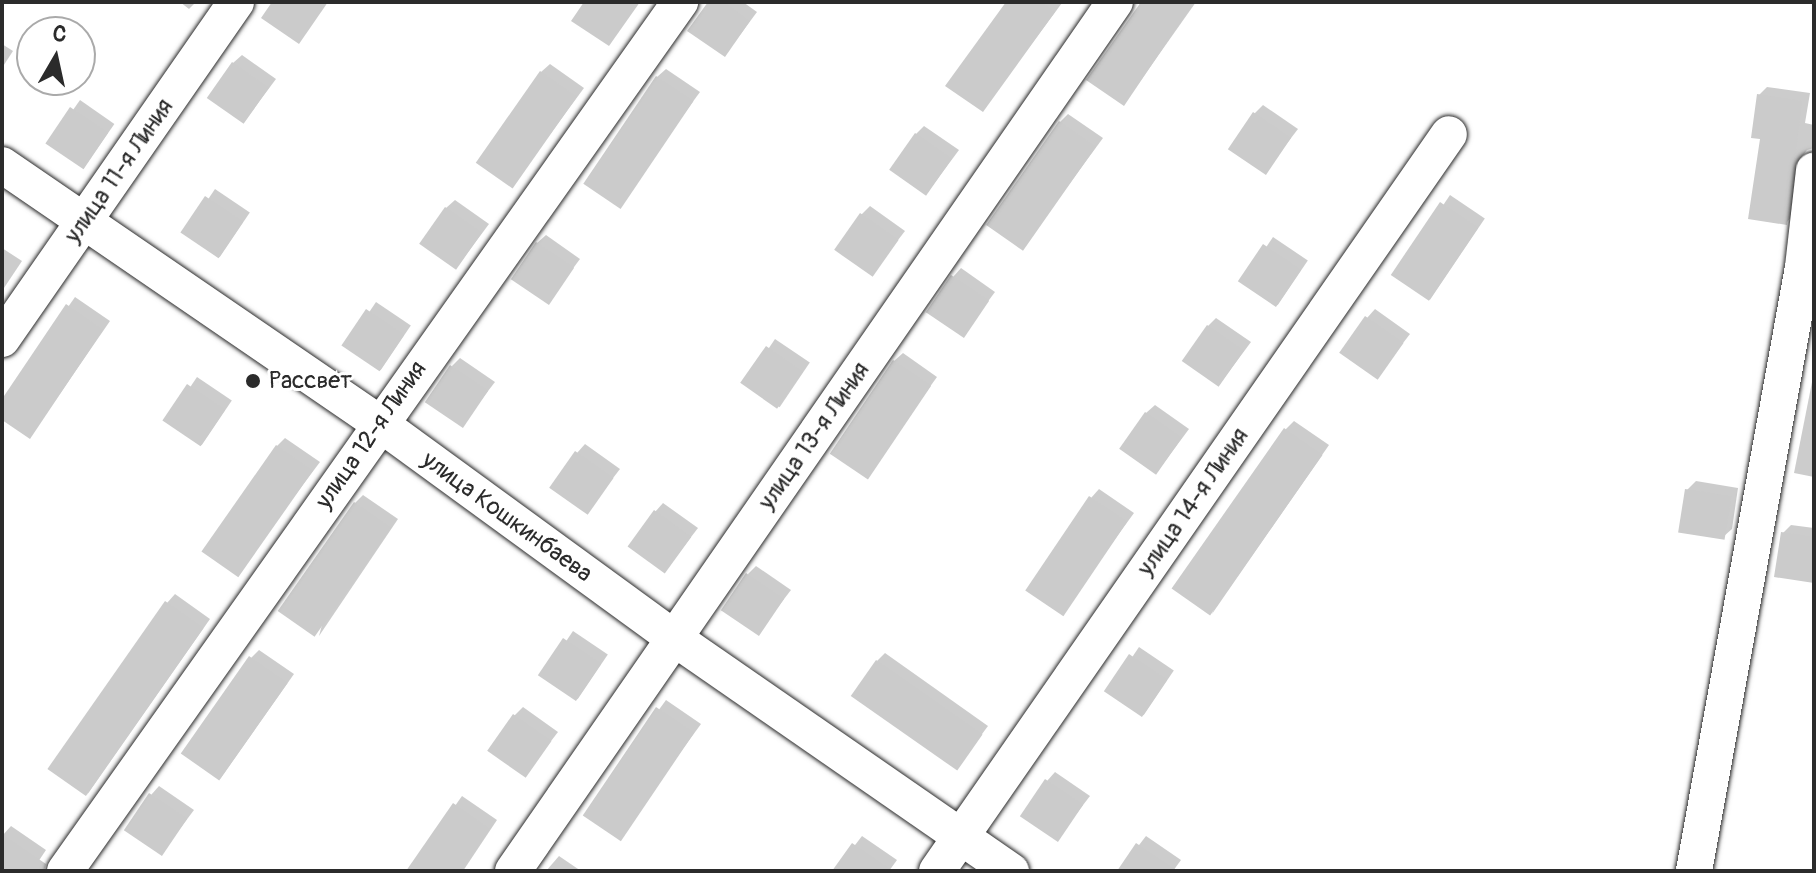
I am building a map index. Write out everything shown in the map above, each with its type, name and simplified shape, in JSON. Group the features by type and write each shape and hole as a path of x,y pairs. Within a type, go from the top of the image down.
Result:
{"street":[{"name":"улица 11-я Линия","path":"2,339 236,2"},
{"name":"улица 12-я Линия","path":"65,871 379,423 680,2"},
{"name":"улица 13-я Линия","path":"513,871 1115,2"},
{"name":"улица 14-я Линия","path":"937,871 1449,134"},
{"name":"улица Кошкинбаева","path":"2,165 379,423 674,638 1011,871"},
{"path":"1694,871 1803,267 1814,171"}],"building":[{"path":"272,2 328,2 299,44 261,18"},
{"path":"584,2 640,2 609,46 571,21"},
{"path":"708,2 724,2 750,21 725,57 687,31"},
{"path":"1006,2 1041,2 1055,12 983,112 945,86"},
{"path":"1141,2 1194,2 1124,106 1086,80"},
{"path":"232,62 269,88 244,124 207,98"},
{"path":"540,71 577,97 513,189 476,163"},
{"path":"656,76 693,101 621,209 583,184"},
{"path":"1757,94 1802,101 1787,225 1748,219 1760,139 1751,138"},
{"path":"70,107 108,133 84,169 45,143"},
{"path":"1253,112 1291,138 1266,175 1228,149"},
{"path":"1059,121 1096,147 1023,251 986,225"},
{"path":"915,133 952,159 926,196 889,170"},
{"path":"205,196 243,222 219,258 180,232"},
{"path":"1440,202 1478,228 1429,301 1391,275"},
{"path":"445,207 482,233 456,270 419,244"},
{"path":"860,213 899,240 873,277 834,250"},
{"path":"536,242 574,268 549,305 511,279"},
{"path":"1263,244 1301,270 1276,307 1238,281"},
{"path":"951,275 989,301 964,338 926,312"},
{"path":"66,304 103,330 30,439 2,420 2,399"},
{"path":"366,309 404,335 380,371 341,345"},
{"path":"1365,316 1404,343 1378,380 1339,353"},
{"path":"1207,325 1244,351 1219,387 1182,361"},
{"path":"766,346 803,372 777,409 740,383"},
{"path":"893,360 931,386 868,479 830,454"},
{"path":"450,365 488,391 463,428 425,402"},
{"path":"187,384 225,410 201,446 162,420"},
{"path":"1145,412 1182,438 1156,475 1119,449"},
{"path":"1284,428 1323,455 1210,616 1172,589"},
{"path":"276,445 313,471 238,577 201,551"},
{"path":"575,451 614,478 588,515 549,488"},
{"path":"1685,489 1731,496 1725,540 1678,532"},
{"path":"1089,496 1127,522 1063,616 1025,591"},
{"path":"354,502 391,528 315,637 278,611"},
{"path":"654,510 691,537 665,573 628,546"},
{"path":"1781,532 1814,537 1814,583 1774,577"},
{"path":"746,573 784,599 759,636 721,610"},
{"path":"165,601 204,628 86,796 47,769"},
{"path":"563,638 601,664 576,701 538,675"},
{"path":"1129,654 1167,680 1142,717 1104,691"},
{"path":"249,656 288,683 219,780 181,753"},
{"path":"876,660 982,735 957,771 851,696"},
{"path":"656,707 694,733 621,841 583,816"},
{"path":"513,714 552,741 526,778 487,751"},
{"path":"1045,779 1083,805 1058,842 1020,816"},
{"path":"149,793 187,819 162,856 124,830"},
{"path":"453,803 490,829 461,871 406,871"},
{"path":"2,834 46,864 44,871 2,871"},
{"path":"852,843 893,871 832,871"},
{"path":"1136,843 1178,871 1117,871"}],"place":[{"name":"Рассвет","path":"253,381"}]}
